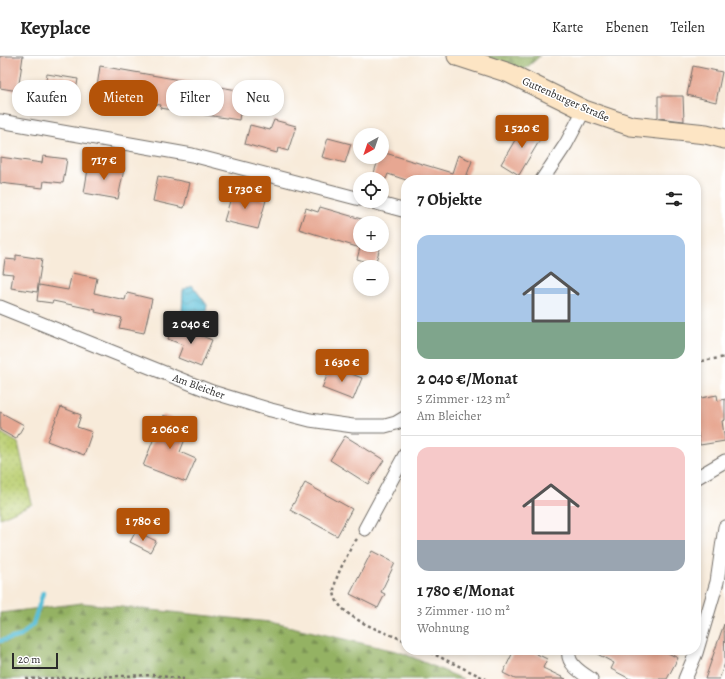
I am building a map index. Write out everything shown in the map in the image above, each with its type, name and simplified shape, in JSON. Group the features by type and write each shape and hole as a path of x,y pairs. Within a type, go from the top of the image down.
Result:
{"street":[{"name":"Guttenburger Straße","path":"458,56 509,73 584,110 631,126 706,134 725,139"},
{"path":"545,175 566,144 584,110"},
{"path":"0,121 192,155 353,197"},
{"path":"389,207 401,210"},
{"name":"Am Bleicher","path":"0,307 212,392 270,410 310,420 353,426 385,426 401,420"},
{"path":"365,529 401,462"},
{"path":"701,476 724,465"},
{"path":"701,637 717,582 725,527"},
{"path":"569,655 569,659 576,669 591,679"},
{"path":"685,679 696,655"}],"path":[{"path":"701,361 725,357"},
{"path":"365,529 352,545 334,585 335,597 340,607 351,617 401,639"},
{"path":"436,655 486,679"},
{"path":"26,679 40,677 153,674 184,679"}],"green space":[{"path":"481,56 540,56 523,71"},
{"path":"0,432 18,443 32,504 0,518"},
{"path":"82,603 270,622 400,652 401,655 407,655 463,679 0,679 0,613"}],"water":[{"path":"192,285 207,305 206,311 187,318 182,315 183,290"}],"building":[{"path":"0,56 23,56 20,80 12,80 12,90 0,88"},
{"path":"100,66 180,80 166,80 166,109 160,108 161,105 158,104 158,80 98,80"},
{"path":"693,66 722,72 716,102 687,95"},
{"path":"47,74 78,79 78,80 46,80"},
{"path":"224,88 232,89 232,116 240,116 239,120 213,116 224,116"},
{"path":"658,96 683,96 684,121 658,118"},
{"path":"274,120 296,126 288,151 278,148 277,153 245,144 250,125 270,130"},
{"path":"525,123 544,133 519,175 501,164"},
{"path":"328,138 351,144 345,163 322,157"},
{"path":"389,154 452,173 458,155 472,161 467,175 401,175 401,178 389,174 389,172 374,172 377,164 389,164"},
{"path":"43,156 67,159 63,183 44,181 43,188 0,183 0,157 42,163"},
{"path":"89,163 124,169 118,199 84,193"},
{"path":"158,176 190,183 184,208 153,201"},
{"path":"233,191 266,200 258,229 224,221"},
{"path":"320,207 353,217 353,246 299,229 306,208 318,212"},
{"path":"359,252 379,252 376,260 357,259"},
{"path":"16,255 42,259 37,292 11,288 13,274 3,273 5,259 16,260"},
{"path":"72,273 97,278 94,293 125,300 127,293 152,299 144,333 119,328 122,318 95,312 96,310 53,301 52,303 37,301 39,285 68,290"},
{"path":"174,325 212,340 201,367 178,358 183,345 168,339"},
{"path":"331,366 362,378 353,400 322,388"},
{"path":"717,395 718,401 725,399 725,420 722,421 725,441 701,445 701,398"},
{"path":"61,407 81,415 77,427 92,432 84,455 47,441"},
{"path":"0,412 24,425 16,439 0,430"},
{"path":"163,415 190,426 180,452 196,459 186,482 143,466"},
{"path":"345,436 384,460 368,484 330,460"},
{"path":"305,483 352,509 337,536 290,510"},
{"path":"136,531 156,541 150,552 130,542"},
{"path":"372,551 395,563 381,592 385,594 378,608 350,594"},
{"path":"724,624 725,663 719,679 705,679"},
{"path":"512,655 539,655 547,659 543,668 566,679 515,679 503,673"},
{"path":"599,655 672,655 678,658 667,679 630,679 611,669 614,663"}],"waterway":[{"path":"0,641 21,636 33,624 43,593"}]}
